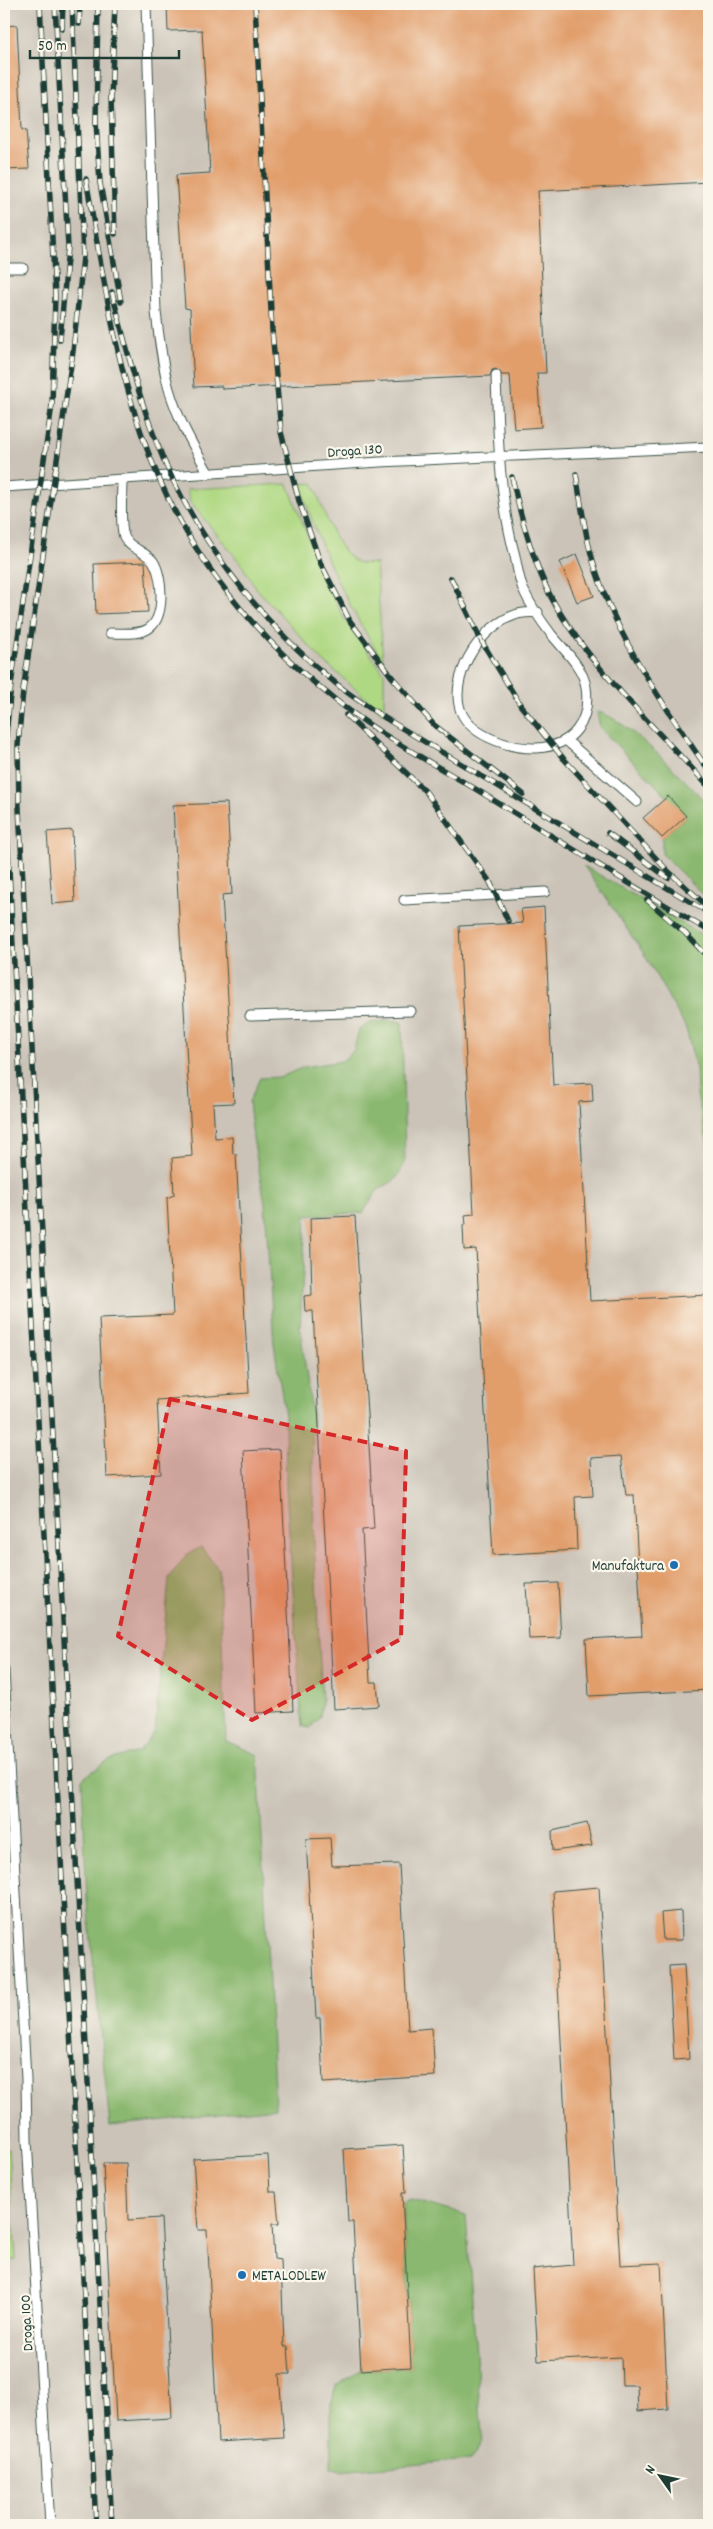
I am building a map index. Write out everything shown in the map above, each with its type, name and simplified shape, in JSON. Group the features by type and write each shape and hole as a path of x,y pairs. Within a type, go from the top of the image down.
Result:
{"lane":[{"path":"146,4 156,312 161,354 170,390 182,423 209,474"},
{"path":"4,268 23,268"},
{"path":"496,375 499,456 507,527 523,588 538,612 549,631 582,673 586,688 586,707 579,727 567,741 550,747 529,748 511,745 489,737 471,725 459,706 459,683 468,660 480,638 498,624 516,614 538,612"},
{"name":"Droga 130","path":"4,487 380,462 709,447"},
{"path":"110,634 140,632 148,629 154,623 160,606 159,572 152,560 142,550 129,544 123,534 122,479"},
{"path":"567,741 637,802"},
{"path":"404,900 544,892"},
{"path":"250,1016 410,1010"},
{"name":"Droga 100","path":"4,1670 26,2079 27,2140 50,2525"}],"highlighted area":[{"path":"170,1399 406,1451 401,1639 252,1720 118,1636"}],"shaded area":[{"path":"4,4 709,4 709,2525 4,2525"}],"green space":[{"path":"313,483 330,527 349,557 357,562 376,564 383,661 335,576 316,532 300,484"},
{"path":"288,484 323,577 345,620 384,673 384,714 321,659 257,589 239,561 190,502 187,489"},
{"path":"597,712 608,716 638,737 709,806 709,901 662,854 662,838 686,816 600,728"},
{"path":"584,866 709,939 709,1151 697,1094 696,1069 686,1028 644,954"},
{"path":"390,1020 402,1022 405,1163 396,1179 377,1191 363,1213 306,1216 300,1328 312,1415 314,1540 322,1702 320,1716 310,1728 302,1726 286,1489 285,1415 274,1344 265,1203 253,1138 249,1102 260,1078 281,1077 304,1067 342,1061 354,1050 359,1029 369,1023"},
{"path":"201,1547 219,1570 226,1741 258,1755 275,2108 110,2126 87,1902 82,1779 109,1760 139,1752 155,1731 169,1579 186,1555"},
{"path":"4,2056 7,2136 4,2136"},
{"path":"4,2149 8,2149 16,2260 4,2261"},
{"path":"411,2200 466,2215 482,2437 477,2452 470,2460 340,2471 331,2468 331,2404 336,2386 361,2370 411,2367 403,2203"}],"building":[{"path":"167,4 709,4 709,182 538,191 546,373 537,373 541,427 514,429 510,375 502,375 496,369 492,370 490,376 222,389 222,386 194,387 190,309 185,308 176,175 210,173 202,30 168,31"},
{"path":"17,25 22,130 26,130 29,169 4,170 4,26"},
{"path":"577,554 594,596 577,602 560,562"},
{"path":"145,562 148,612 96,614 94,564"},
{"path":"668,796 686,816 662,838 643,818"},
{"path":"227,803 232,894 222,895 234,1103 213,1104 215,1138 232,1137 233,1154 236,1154 249,1393 157,1400 161,1474 107,1477 99,1318 173,1315 167,1198 174,1195 172,1158 192,1156 173,805"},
{"path":"72,830 75,902 52,904 47,832"},
{"path":"544,907 553,1085 592,1083 593,1101 579,1102 590,1301 709,1295 709,1690 589,1696 586,1639 642,1636 634,1495 626,1495 621,1456 591,1458 593,1496 575,1497 577,1550 493,1555 476,1249 464,1250 463,1225 466,1225 465,1215 474,1214 459,926 523,923 521,909"},
{"path":"355,1216 374,1529 362,1530 370,1682 377,1682 379,1706 334,1709 313,1311 305,1311 304,1296 312,1295 310,1218"},
{"path":"280,1449 293,1711 256,1713 243,1451"},
{"path":"558,1583 561,1638 529,1639 526,1584"},
{"path":"587,1823 592,1846 553,1851 552,1831"},
{"path":"330,1838 332,1866 399,1864 408,2030 432,2028 435,2076 323,2083 320,2018 316,2018 306,1839"},
{"path":"599,1887 620,2265 661,2263 668,2409 638,2411 637,2385 622,2385 621,2357 538,2361 533,2269 573,2265 553,1891"},
{"path":"681,1911 682,1940 663,1940 661,1913"},
{"path":"684,1965 689,2059 674,2060 669,1966"},
{"name":"METALODLEW","path":"403,2145 406,2193 402,2193 411,2367 361,2370 353,2222 348,2222 344,2149"},
{"name":"METALODLEW","path":"268,2155 270,2192 276,2192 279,2224 272,2224 274,2259 281,2260 284,2346 288,2346 290,2374 279,2374 284,2438 218,2442 207,2230 198,2230 193,2159"},
{"path":"103,2163 126,2163 128,2220 161,2218 172,2418 116,2421"}],"railway":[{"path":"40,4 55,296 52,405 11,685 5,746 6,812 96,2525"},
{"path":"55,4 68,247 60,340"},
{"path":"62,29 63,4"},
{"path":"72,4 83,257 73,351 23,691 18,745 19,808 112,2525"},
{"path":"79,24 80,4"},
{"path":"98,4 96,122 100,183 121,302"},
{"path":"115,4 111,98 115,234"},
{"path":"255,4 272,330 281,432 299,501 320,562 350,621 392,677 434,725 523,794"},
{"path":"86,179 113,330 132,404 144,440 174,511 193,544 239,606 291,662 320,688 366,723 709,931"},
{"path":"112,292 145,410 172,478 205,537 224,564 244,591 289,642 339,686 385,718 709,913"},
{"path":"576,474 588,542 608,603 638,662 709,771"},
{"path":"512,477 531,548 547,589 561,615 599,667 709,787"},
{"path":"451,578 482,642 521,706 563,758 667,870 708,907"},
{"path":"346,715 426,792 490,882 508,921"},
{"path":"608,833 668,878"},
{"path":"647,900 685,933 703,952"}],"place":[{"name":"Manufaktura","path":"674,1565"},
{"name":"METALODLEW","path":"242,2275"}]}
